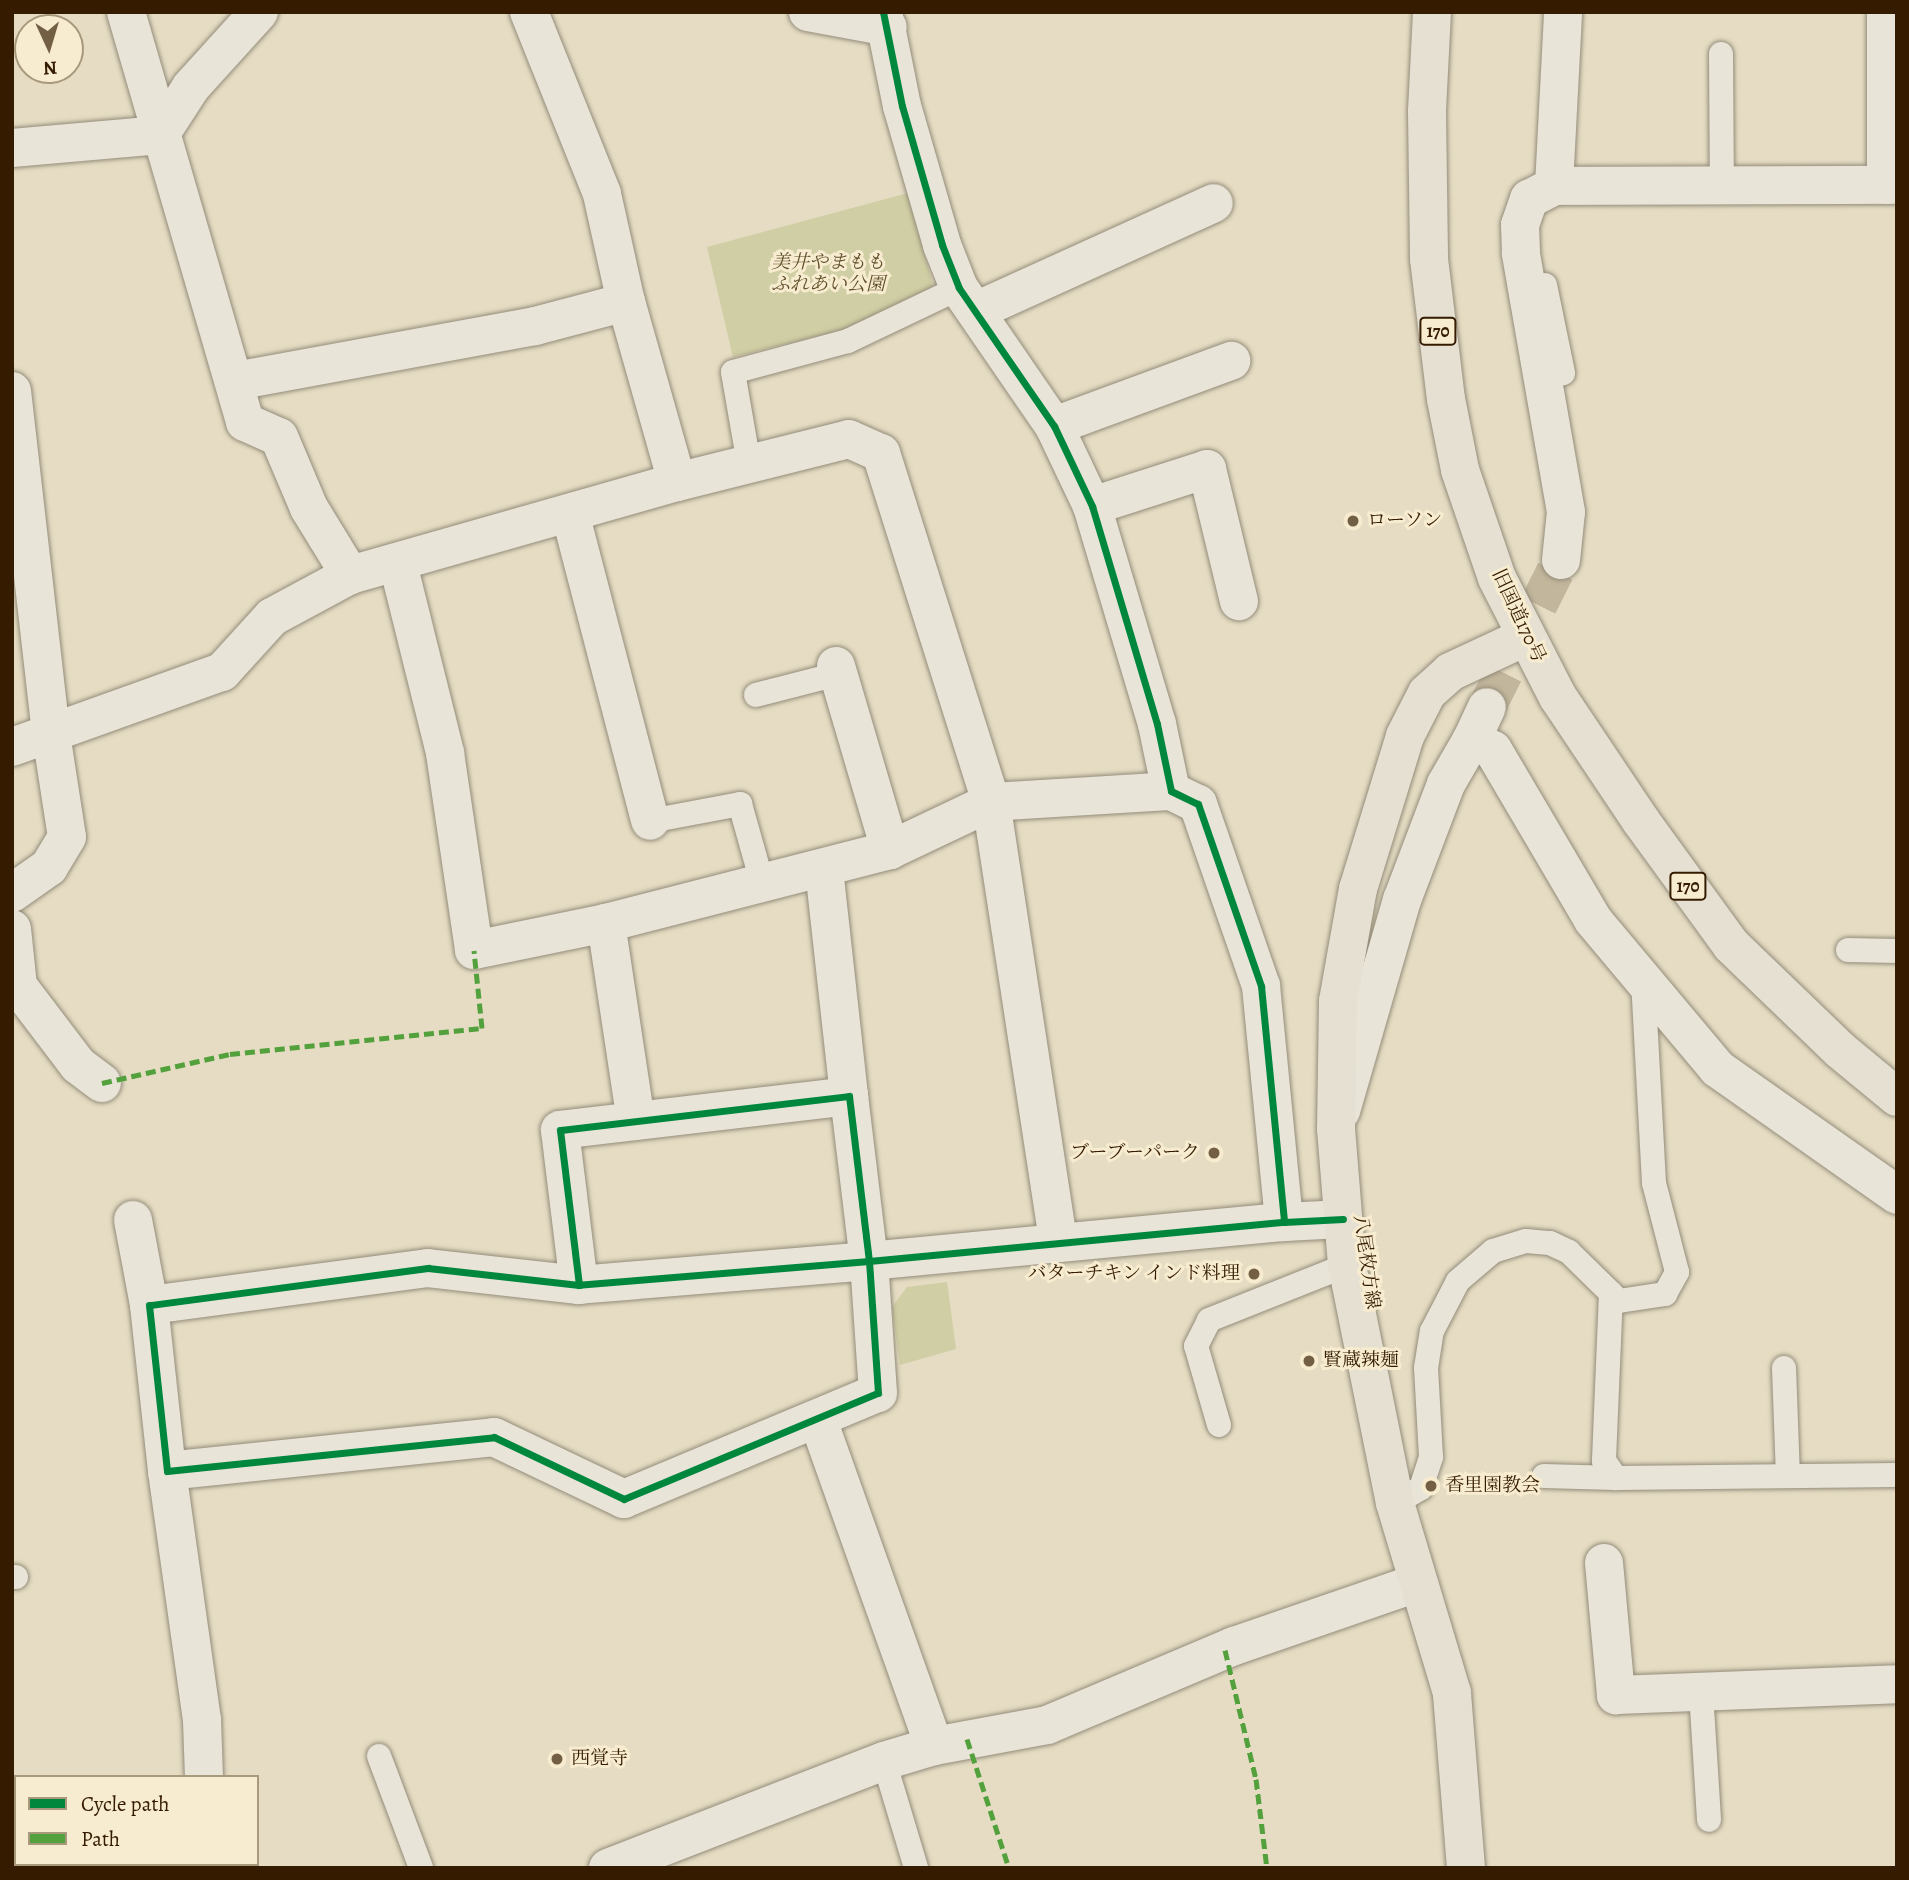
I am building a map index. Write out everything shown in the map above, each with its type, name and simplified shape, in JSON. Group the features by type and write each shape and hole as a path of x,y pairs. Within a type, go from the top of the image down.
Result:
{"main road":[{"name":"旧国道170号","path":"1432,12 1427,113 1429,259 1446,399 1460,470 1497,578 1558,697 1633,810 1731,945 1840,1050 1897,1097"},
{"name":"八尾枚方線","path":"1466,1868 1452,1693 1395,1503 1347,1265 1336,1129 1338,1001 1356,902 1405,736 1427,693 1450,672 1525,637"}],"street":[{"path":"126,12 245,422 279,437 309,508 350,575"},
{"path":"160,135 191,87 259,12"},
{"path":"529,12 602,194 626,302 677,482"},
{"path":"808,12 885,20 902,106 967,300 1054,426 1092,506 1157,724 1171,791"},
{"path":"1561,560 1566,512 1521,253 1520,225 1542,192 1563,12"},
{"path":"1542,192 1722,186 1892,185 1886,12"},
{"path":"12,148 160,135"},
{"path":"967,300 1213,203"},
{"path":"235,381 535,326 626,302"},
{"path":"1054,426 1231,362"},
{"path":"12,391 51,734 68,837 49,867 12,893"},
{"path":"12,747 222,671 272,617 350,575 398,564 677,482 849,439 881,453 990,802 1058,1242"},
{"path":"1092,506 1207,469 1239,601"},
{"path":"570,513 650,821"},
{"path":"398,564 445,753 474,950 606,923 824,869 890,850 990,802 1171,791 1198,804 1261,986 1284,1222"},
{"path":"837,670 890,850"},
{"path":"1336,1129 1402,900 1446,784 1479,723 1593,920 1718,1069 1897,1195"},
{"path":"167,1471 494,1437 624,1499 878,1393 869,1261 824,869"},
{"path":"606,923 636,1121"},
{"path":"12,929 19,964 15,988 78,1065 102,1083"},
{"path":"579,1285 560,1130 849,1096"},
{"path":"149,1305 428,1268 579,1285 1058,1242 1183,1222 1343,1219"},
{"path":"133,1220 149,1305 167,1471 202,1720 204,1775"},
{"path":"818,1420 934,1746"},
{"path":"1604,1563 1616,1695 1897,1684"},
{"path":"621,1866 884,1761 934,1746 1047,1725 1234,1646 1417,1583"}],"lane":[{"path":"1720,54 1722,186"},
{"path":"1542,192 1563,373"},
{"path":"750,464 733,372 848,341 967,300"},
{"path":"756,695 837,670"},
{"path":"650,821 740,804 763,886"},
{"path":"1848,950 1897,951"},
{"path":"1395,1503 1421,1488 1431,1457 1426,1368 1432,1331 1458,1281 1493,1251 1526,1241 1550,1243 1569,1252 1619,1301 1665,1294 1677,1272 1654,1183 1643,979"},
{"path":"1219,1425 1196,1346 1209,1320 1347,1265"},
{"path":"1611,1293 1604,1461 1616,1478"},
{"path":"1784,1368 1788,1476"},
{"path":"1544,1476 1616,1478 1897,1475"},
{"path":"1701,1692 1709,1820"},
{"path":"379,1756 421,1868"},
{"path":"884,1761 916,1868"}],"green space":[{"name":"美井やまもも ふれあい公園","path":"908,193 933,286 858,326 733,357 707,247"},
{"path":"947,1282 956,1349 900,1365 892,1307 907,1287"}],"tunnel":[{"path":"1487,707 1561,560"}],"marked path":[{"path":"102,1083 230,1054 482,1028 474,950"},
{"path":"1225,1650 1256,1779 1267,1868"},
{"path":"967,1739 1009,1868"}],"cycle path":[{"path":"883,12 902,106 942,245 959,288 1054,426 1092,506 1157,724 1171,791 1198,804 1261,986 1284,1222 1343,1219"},
{"path":"579,1285 560,1130 849,1096 869,1261 579,1285 428,1268 149,1305 167,1471 494,1437 624,1499 878,1393 869,1261 1284,1222"}],"place":[{"name":"ローソン","path":"1353,521"},
{"name":"ブーブーパーク","path":"1214,1153"},
{"name":"バターチキン インド料理","path":"1254,1274"},
{"name":"賢蔵辣麺","path":"1309,1361"},
{"name":"香里園教会","path":"1431,1486"},
{"name":"西覚寺","path":"557,1759"}]}
